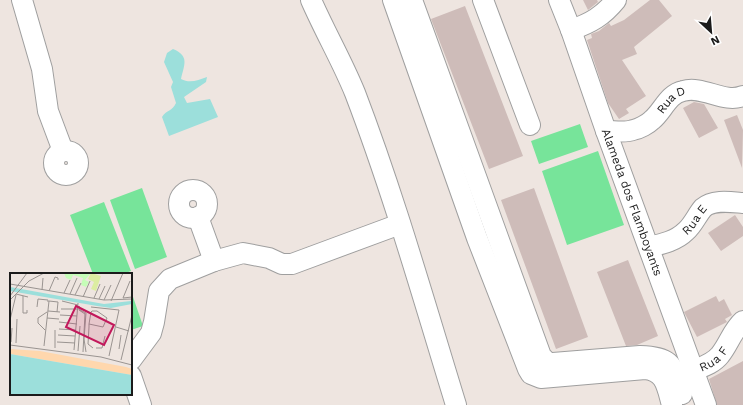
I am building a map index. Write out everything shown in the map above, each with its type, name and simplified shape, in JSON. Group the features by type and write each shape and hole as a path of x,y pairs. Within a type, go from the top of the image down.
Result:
{"street":[{"path":"22,0 42,69 48,111 63,151"},
{"path":"311,0 355,93 384,174 456,405"},
{"path":"393,0 477,238 531,374 541,378 645,369 653,370 659,373 664,380 672,405"},
{"path":"412,0 541,356 547,362 640,356 662,359 668,362 675,372 686,405"},
{"path":"483,0 530,125"},
{"name":"Alameda dos Flamboyants","path":"559,0 692,371 706,405"},
{"path":"571,30 589,23 607,11 616,0"},
{"name":"Rua D","path":"606,131 633,131 652,120 668,100 683,90 700,91 723,97 739,98 743,96"},
{"name":"Rua E","path":"649,248 678,238 688,231 704,208 710,204 728,201 743,204"},
{"path":"198,217 214,261"},
{"path":"132,359 150,333 154,322 159,291 170,279 234,254 249,253 269,258 282,264 292,264 400,224"},
{"name":"Rua F","path":"692,371 707,366 720,356 734,332 743,321"},
{"path":"132,379 141,405"}],"green space":[{"path":"580,124 588,147 539,164 531,141"},
{"path":"598,151 624,225 567,245 542,171"},
{"path":"142,188 167,257 135,269 110,200"},
{"path":"104,202 131,271 126,273 93,273 70,215"},
{"path":"132,294 143,326 132,330"}],"water":[{"path":"173,49 184,58 181,79 191,81 207,77 206,82 184,97 187,103 210,99 218,117 169,136 162,117 173,108 176,103 171,87 173,82 164,62 167,53"}],"building":[{"path":"583,0 597,0 598,2 588,10"},
{"path":"650,0 659,0 672,16 634,47 637,54 622,60 646,96 626,109 629,113 619,119 608,103 587,40 592,38 591,34 599,31 609,23 611,26 624,20"},
{"path":"465,6 523,156 489,169 431,19"},
{"path":"694,102 704,104 718,128 699,138 683,108"},
{"path":"737,115 743,130 742,168 724,120"},
{"path":"534,188 588,337 556,349 501,200"},
{"path":"735,215 743,227 743,236 721,251 708,233"},
{"path":"628,260 658,336 637,345 626,346 597,272"},
{"path":"716,296 719,302 724,299 732,315 725,319 727,322 697,337 684,312"},
{"path":"743,361 743,405 717,405 709,379"}]}
